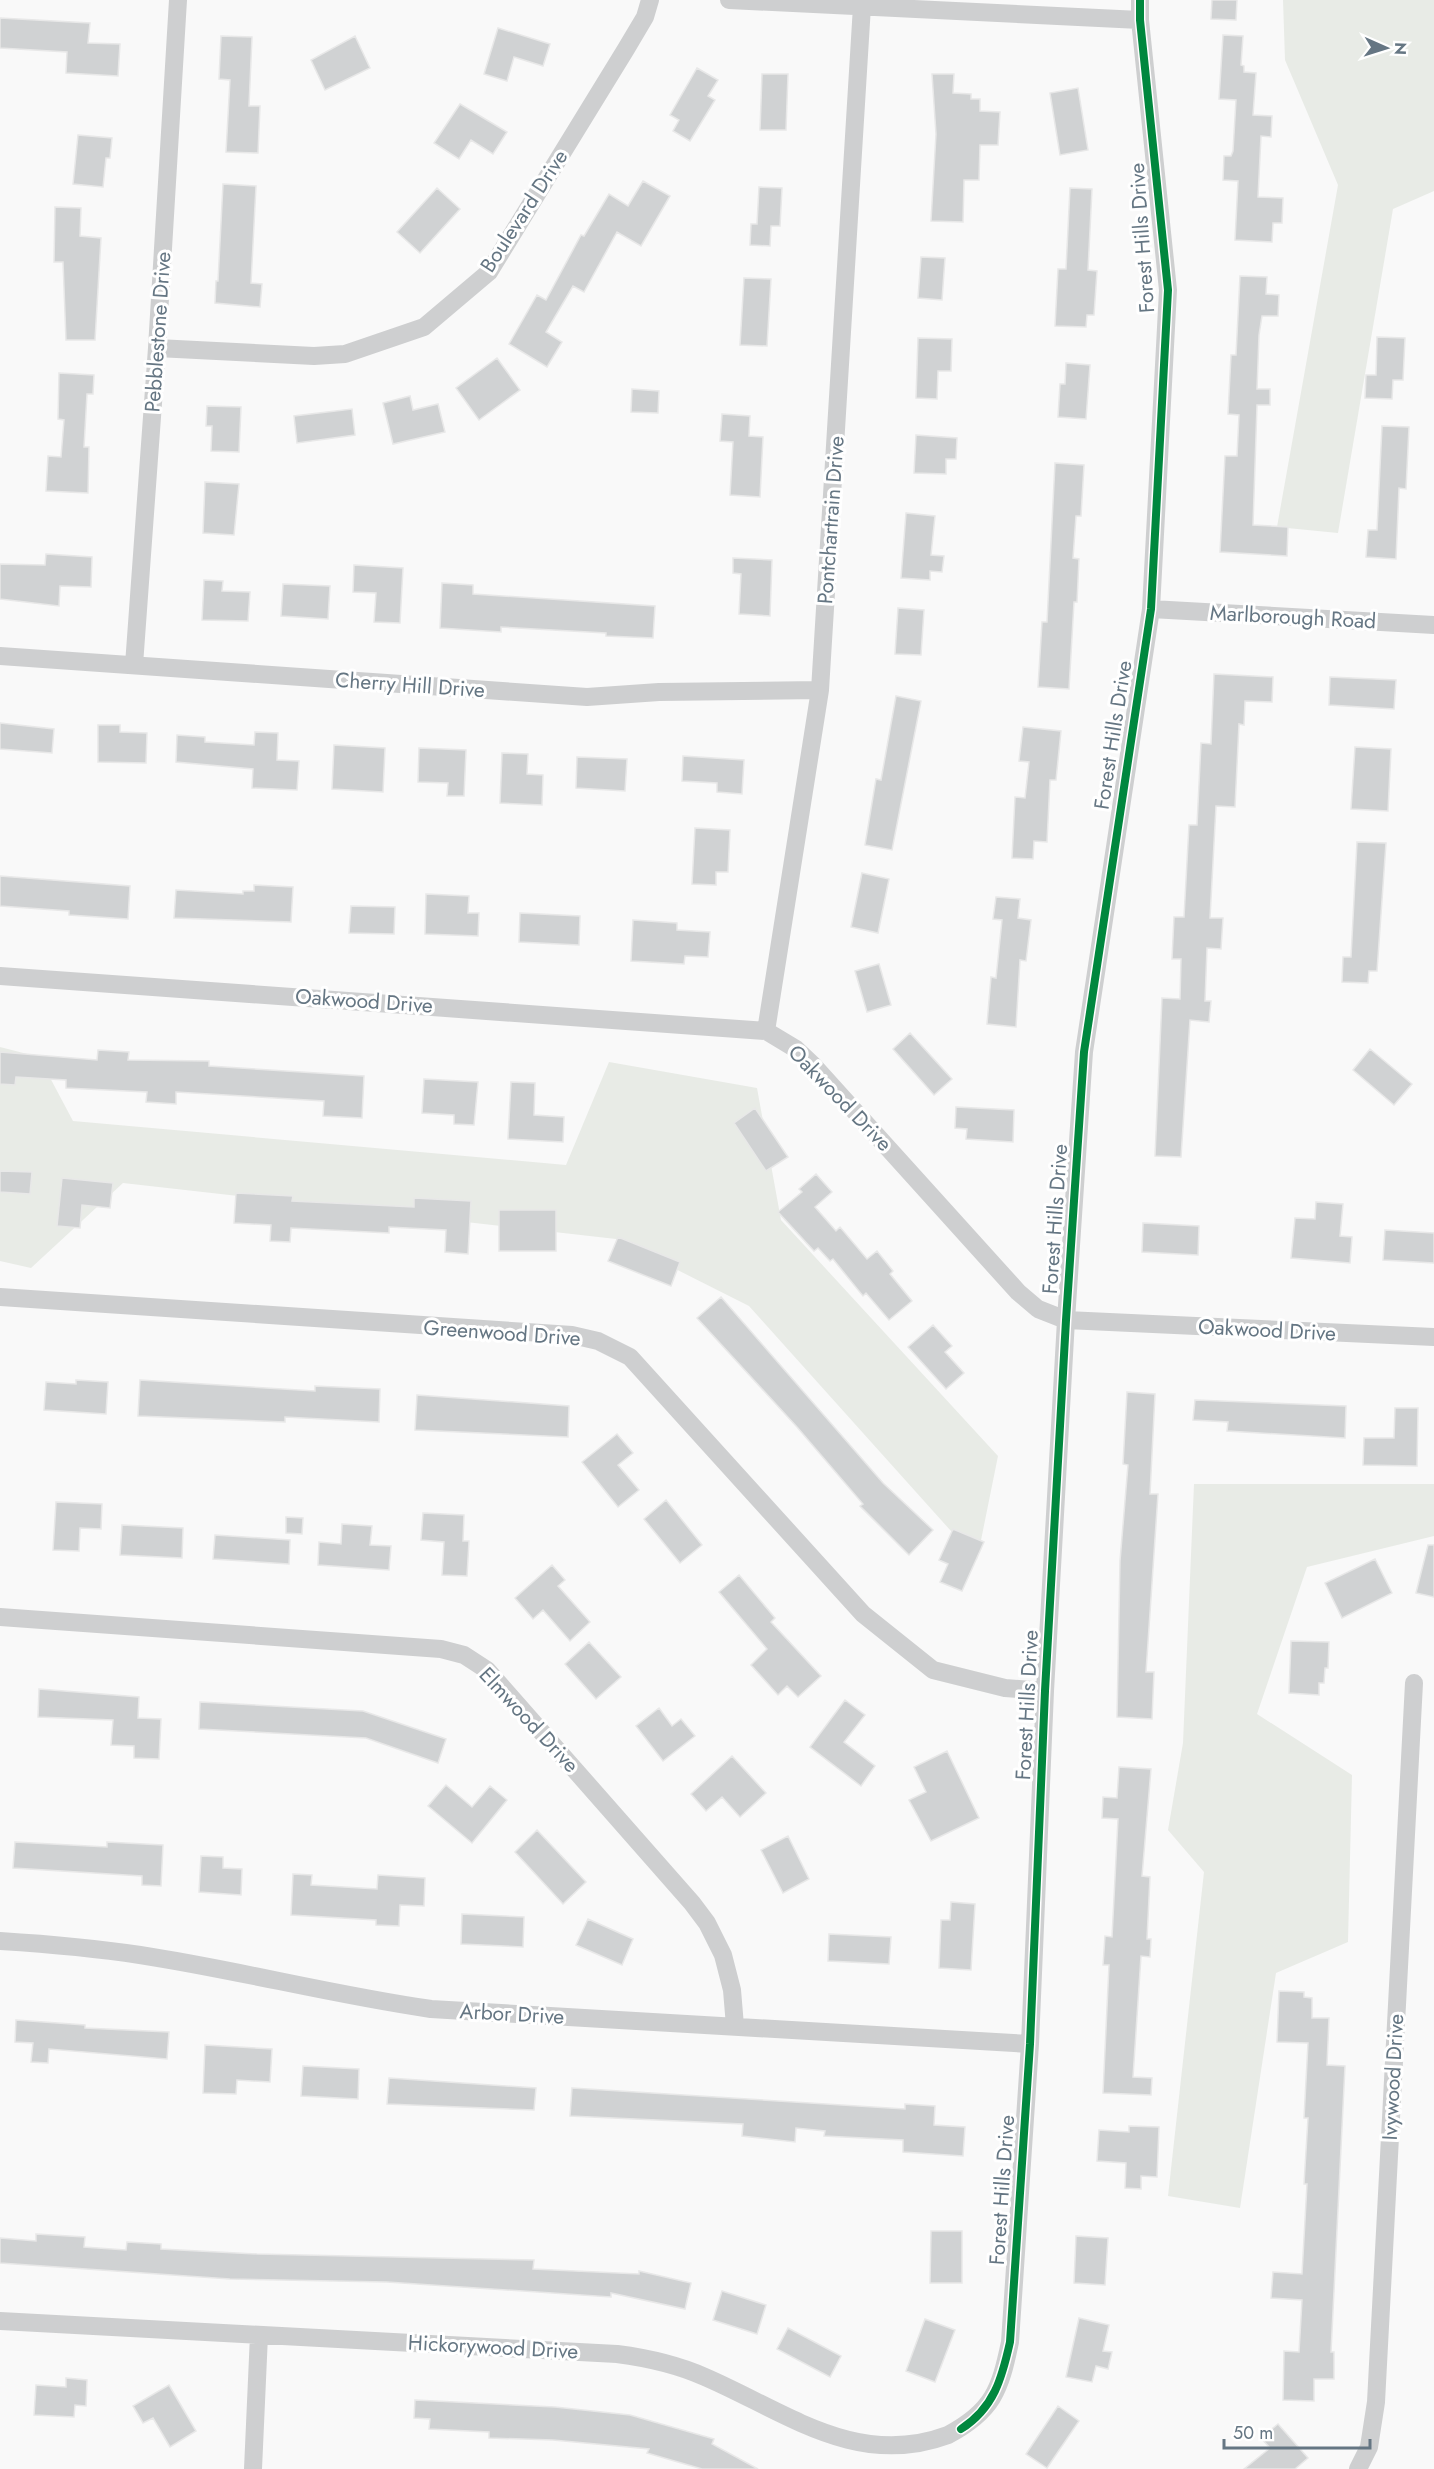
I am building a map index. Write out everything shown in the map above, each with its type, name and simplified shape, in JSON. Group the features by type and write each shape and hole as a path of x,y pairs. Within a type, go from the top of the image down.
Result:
{"street":[{"name":"Pebblestone Drive","path":"134,665 157,348 178,0"},
{"name":"Boulevard Drive","path":"157,348 314,356 345,354 424,327 489,272 645,16 650,0"},
{"path":"729,0 1140,20"},
{"name":"Forest Hills Drive","path":"961,2429 978,2418 990,2401 1004,2374 1010,2342 1030,2044 1045,1691 1084,1052 1151,609 1168,290 1140,20 1140,0"},
{"name":"Pontchartrain Drive","path":"766,1031 820,690 862,6"},
{"name":"Marlborough Road","path":"1151,609 1434,625"},
{"name":"Cherry Hill Drive","path":"0,656 587,697 659,692 820,690"},
{"name":"Oakwood Drive","path":"0,976 766,1031 796,1049 813,1065 1018,1292 1038,1309 1066,1320 1434,1337"},
{"name":"Greenwood Drive","path":"0,1297 572,1335 598,1341 630,1357 863,1614 933,1670 1005,1688 1045,1691"},
{"name":"Elmwood Drive","path":"0,1617 441,1650 464,1655 487,1670 507,1692 608,1804 707,1923 723,1955 732,1990 735,2026"},
{"name":"Ivywood Drive","path":"1358,2469 1369,2447 1376,2402 1414,1683"},
{"name":"Arbor Drive","path":"0,1941 74,1946 143,1956 377,2002 431,2009 1030,2044"},
{"name":"Hickorywood Drive","path":"0,2321 617,2354 653,2359 707,2377 818,2435 857,2450 906,2452 931,2445 961,2429"},
{"path":"253,2469 260,2335"}],"shaded area":[{"path":"1283,0 1434,0 1434,191 1393,209 1338,533 1277,527 1338,185 1285,60"},
{"path":"0,1047 39,1057 73,1121 566,1165 609,1062 757,1088 781,1220 998,1456 977,1560 749,1306 616,1239 123,1183 31,1268 0,1261"},
{"path":"1194,1484 1434,1484 1434,1536 1307,1567 1257,1714 1352,1775 1348,1942 1276,1973 1240,2208 1168,2196 1204,1872 1168,1830 1183,1743"}],"building":[{"path":"1212,0 1237,0 1236,20 1211,19"},
{"path":"0,18 90,23 88,43 120,44 118,76 66,73 67,52 0,48"},
{"path":"498,28 550,44 543,66 514,57 507,81 484,74"},
{"path":"1223,35 1243,36 1241,65 1244,66 1244,72 1256,73 1253,115 1272,116 1271,137 1261,136 1258,197 1283,198 1282,223 1273,223 1272,242 1235,240 1238,181 1223,180 1224,156 1231,156 1233,151 1236,100 1219,99"},
{"path":"221,36 252,37 249,106 260,106 258,153 226,152 230,80 219,79"},
{"path":"355,36 370,68 325,90 311,60"},
{"path":"697,68 718,80 708,96 715,100 690,141 673,131 679,120 670,115"},
{"path":"762,74 788,74 786,130 760,130"},
{"path":"932,74 954,74 953,93 971,94 971,99 980,99 980,111 1000,112 998,145 980,145 979,180 964,180 963,222 931,221 936,134"},
{"path":"1078,88 1088,150 1060,155 1050,93"},
{"path":"460,104 507,132 493,154 471,140 459,159 434,143"},
{"path":"78,135 112,138 110,158 106,158 103,187 73,184"},
{"path":"643,181 670,196 641,246 617,232 584,292 573,286 546,332 562,342 547,367 509,344 537,295 546,300 581,235 584,236 609,194 628,206"},
{"path":"223,184 256,186 251,283 262,284 260,307 215,303"},
{"path":"759,187 782,188 780,226 771,226 770,246 750,245 751,224 757,224"},
{"path":"437,188 460,209 420,253 397,232"},
{"path":"1070,188 1092,189 1088,270 1097,271 1094,315 1087,315 1086,327 1055,326 1058,269 1066,269"},
{"path":"55,207 81,208 80,236 101,238 95,340 66,340 63,262 54,262"},
{"path":"921,257 945,258 942,300 918,298"},
{"path":"1240,276 1267,277 1266,294 1279,295 1278,316 1262,316 1259,335 1257,389 1270,389 1270,405 1257,405 1253,525 1288,527 1287,556 1220,552 1225,456 1237,456 1239,415 1228,414 1231,355 1236,355"},
{"path":"744,278 771,279 767,346 740,345"},
{"path":"1377,337 1405,338 1403,380 1393,380 1392,399 1365,398 1366,375 1376,375"},
{"path":"918,338 952,339 951,371 938,371 937,399 916,398"},
{"path":"497,358 520,390 479,420 456,388"},
{"path":"1066,363 1090,365 1086,419 1058,417 1060,384 1065,384"},
{"path":"59,373 94,375 93,394 87,394 84,447 89,447 88,493 46,491 48,456 61,457 64,420 58,419"},
{"path":"632,389 659,391 658,413 631,412"},
{"path":"410,396 413,410 438,404 445,432 393,444 383,403"},
{"path":"207,406 241,407 239,452 211,451 212,426 206,426"},
{"path":"352,409 355,435 297,443 294,416"},
{"path":"722,414 750,416 749,436 763,437 760,497 730,495 733,442 720,441"},
{"path":"1382,426 1409,427 1406,489 1399,488 1396,559 1366,557 1368,530 1377,530"},
{"path":"916,435 957,438 956,459 946,459 946,474 914,473"},
{"path":"1055,463 1084,465 1081,516 1076,516 1073,558 1079,559 1069,689 1038,687 1042,622 1047,622"},
{"path":"205,482 239,484 234,535 203,533"},
{"path":"906,513 935,516 931,555 944,556 942,572 930,571 930,580 901,578"},
{"path":"46,554 92,557 91,587 60,586 59,606 0,599 0,564 45,565"},
{"path":"733,558 772,560 770,616 739,614 741,574 733,573"},
{"path":"354,565 403,568 400,623 374,622 376,593 353,592"},
{"path":"204,580 223,581 222,591 250,592 248,621 202,620"},
{"path":"442,583 473,585 473,594 655,606 653,638 501,627 501,632 440,628"},
{"path":"283,584 330,586 328,619 281,616"},
{"path":"898,608 924,610 921,655 895,654"},
{"path":"1214,674 1273,677 1272,702 1245,701 1244,725 1239,724 1235,807 1216,806 1210,918 1223,918 1221,949 1207,948 1205,1001 1211,1001 1209,1022 1190,1020 1181,1157 1155,1156 1162,998 1180,999 1181,959 1172,959 1174,917 1184,917 1189,825 1197,825 1201,743 1211,744"},
{"path":"1330,677 1396,680 1394,709 1329,705"},
{"path":"896,696 921,701 892,850 865,845 876,779 881,780"},
{"path":"0,723 54,729 52,753 0,749"},
{"path":"98,725 120,725 120,732 147,733 146,763 98,762"},
{"path":"1023,727 1061,731 1056,780 1050,780 1047,842 1034,841 1033,859 1012,858 1015,797 1025,798 1029,762 1019,761"},
{"path":"255,732 278,733 277,760 299,761 297,790 252,788 253,769 176,762 177,735 205,737 205,742 254,745"},
{"path":"334,745 385,748 383,792 332,789"},
{"path":"1355,747 1391,749 1388,811 1351,809"},
{"path":"419,748 466,750 464,796 447,796 448,783 418,782"},
{"path":"502,753 528,754 527,774 543,775 542,805 500,803"},
{"path":"683,756 744,760 742,794 717,792 717,783 682,781"},
{"path":"577,757 627,759 625,791 576,788"},
{"path":"695,828 730,830 728,872 716,872 716,885 692,884"},
{"path":"1357,842 1386,843 1377,971 1369,971 1368,983 1342,982 1343,957 1351,957"},
{"path":"862,873 889,879 878,933 851,927"},
{"path":"0,876 130,886 128,919 69,915 69,911 0,906"},
{"path":"254,885 293,887 291,922 174,918 176,890 243,894 243,891 254,891"},
{"path":"426,894 469,896 468,913 479,913 478,936 425,934"},
{"path":"996,897 1020,899 1018,918 1031,920 1026,961 1020,960 1016,1027 987,1024 991,977 996,978 1002,920 993,919"},
{"path":"351,906 395,907 394,934 349,933"},
{"path":"520,913 580,916 579,945 519,942"},
{"path":"633,920 677,923 677,930 710,932 708,957 685,956 684,964 631,961"},
{"path":"879,964 891,1005 867,1012 855,971"},
{"path":"910,1033 952,1079 934,1095 893,1049"},
{"path":"1370,1049 1412,1084 1394,1105 1353,1070"},
{"path":"98,1050 129,1052 128,1060 209,1061 209,1066 364,1076 362,1118 323,1116 324,1101 176,1092 176,1104 146,1102 147,1092 66,1088 66,1080 16,1077 15,1085 0,1084 0,1052 97,1060"},
{"path":"424,1079 478,1082 474,1125 454,1124 454,1115 422,1113"},
{"path":"511,1082 535,1083 534,1115 564,1117 563,1142 508,1139"},
{"path":"956,1107 1014,1110 1013,1142 966,1139 967,1129 955,1128"},
{"path":"755,1108 788,1157 766,1171 734,1123"},
{"path":"0,1171 32,1172 30,1194 0,1192"},
{"path":"816,1174 832,1192 815,1207 836,1231 840,1227 867,1259 877,1251 893,1271 890,1274 912,1301 889,1320 866,1293 863,1296 833,1259 830,1261 818,1248 814,1251 778,1212 802,1192 799,1189"},
{"path":"62,1178 113,1183 110,1208 82,1205 80,1228 57,1226"},
{"path":"236,1193 293,1196 292,1201 414,1207 414,1198 471,1201 468,1254 445,1252 446,1230 389,1227 389,1233 291,1228 290,1242 270,1241 271,1225 234,1223"},
{"path":"1316,1202 1343,1204 1340,1236 1352,1237 1350,1263 1291,1258 1295,1218 1315,1219"},
{"path":"499,1210 556,1210 556,1251 499,1251"},
{"path":"1143,1223 1199,1226 1198,1255 1142,1252"},
{"path":"1385,1230 1434,1233 1434,1263 1383,1260"},
{"path":"618,1237 680,1262 671,1286 608,1261"},
{"path":"721,1297 883,1483 933,1530 909,1555 860,1506 863,1504 797,1427 697,1318"},
{"path":"933,1325 952,1346 945,1352 964,1373 946,1389 908,1347"},
{"path":"76,1380 108,1382 106,1414 44,1410 46,1382 76,1384"},
{"path":"140,1380 315,1391 315,1386 380,1389 379,1422 285,1417 285,1422 138,1416"},
{"path":"1127,1392 1155,1394 1150,1494 1158,1494 1146,1672 1154,1672 1152,1719 1117,1717 1120,1561 1128,1465 1123,1464"},
{"path":"417,1395 569,1406 568,1437 415,1430"},
{"path":"1195,1400 1346,1406 1345,1438 1227,1431 1228,1422 1193,1420"},
{"path":"1395,1408 1418,1408 1417,1466 1363,1465 1364,1438 1394,1438"},
{"path":"617,1434 633,1453 618,1465 639,1490 618,1507 582,1462"},
{"path":"666,1500 702,1545 680,1563 644,1519"},
{"path":"56,1502 102,1504 101,1529 80,1528 79,1551 53,1550"},
{"path":"423,1513 464,1515 463,1541 469,1541 467,1576 442,1575 444,1542 421,1540"},
{"path":"286,1517 303,1518 302,1534 286,1533"},
{"path":"342,1524 372,1526 370,1545 391,1546 389,1570 318,1565 319,1542 341,1544"},
{"path":"122,1525 183,1528 182,1558 120,1555"},
{"path":"953,1529 984,1542 962,1591 940,1582 948,1564 939,1560"},
{"path":"215,1535 290,1540 289,1564 213,1559"},
{"path":"1428,1545 1434,1545 1434,1597 1416,1593"},
{"path":"1375,1559 1392,1593 1342,1618 1325,1583"},
{"path":"552,1565 565,1580 558,1586 590,1622 570,1641 543,1610 533,1619 515,1598"},
{"path":"739,1575 775,1618 771,1622 821,1676 798,1697 787,1686 778,1695 751,1665 767,1649 719,1592"},
{"path":"1291,1641 1329,1642 1328,1668 1325,1668 1324,1683 1319,1683 1319,1695 1289,1693"},
{"path":"589,1642 621,1677 596,1699 565,1664"},
{"path":"39,1689 139,1697 138,1718 161,1719 159,1759 134,1758 134,1746 111,1745 113,1720 38,1717"},
{"path":"845,1700 865,1715 844,1742 875,1766 861,1786 810,1747"},
{"path":"200,1702 363,1711 446,1739 438,1763 366,1738 199,1729"},
{"path":"659,1708 672,1726 681,1719 695,1736 663,1761 636,1726"},
{"path":"947,1751 979,1818 931,1841 909,1800 926,1792 914,1767"},
{"path":"732,1756 766,1793 740,1817 722,1797 706,1811 691,1794"},
{"path":"1119,1767 1151,1769 1142,1876 1150,1877 1147,1939 1151,1939 1150,1957 1141,1956 1133,2077 1152,2078 1151,2095 1103,2093 1109,1965 1103,1965 1105,1936 1112,1937 1118,1819 1102,1818 1103,1797 1117,1798"},
{"path":"446,1785 472,1807 490,1786 507,1800 472,1843 428,1806"},
{"path":"537,1830 586,1882 563,1904 515,1852"},
{"path":"788,1836 809,1879 783,1893 761,1850"},
{"path":"15,1842 107,1847 107,1842 163,1845 161,1886 142,1885 142,1876 13,1868"},
{"path":"201,1856 223,1857 223,1868 242,1869 241,1895 199,1892"},
{"path":"293,1874 312,1875 311,1885 377,1889 378,1875 425,1878 424,1906 400,1905 399,1926 376,1925 376,1920 291,1915"},
{"path":"951,1902 975,1904 971,1970 939,1968 941,1920 950,1920"},
{"path":"462,1914 524,1917 523,1947 461,1944"},
{"path":"588,1919 633,1939 622,1965 576,1945"},
{"path":"829,1934 891,1937 889,1964 828,1961"},
{"path":"1279,1991 1304,1992 1304,1997 1312,1998 1312,2018 1329,2018 1327,2065 1345,2066 1331,2352 1334,2352 1334,2379 1314,2379 1314,2401 1283,2400 1284,2351 1299,2352 1302,2300 1271,2298 1273,2272 1302,2274 1307,2184 1304,2184 1308,2118 1304,2118 1308,2043 1277,2042"},
{"path":"16,2020 85,2025 85,2028 169,2032 167,2059 49,2049 48,2063 31,2062 33,2043 15,2042"},
{"path":"205,2045 272,2049 270,2082 237,2080 236,2094 203,2093"},
{"path":"303,2066 359,2069 358,2099 301,2096"},
{"path":"389,2078 536,2088 534,2110 387,2104"},
{"path":"572,2088 905,2109 905,2104 935,2106 934,2125 965,2127 963,2156 903,2152 903,2140 824,2136 825,2131 796,2128 795,2142 742,2136 743,2124 570,2116"},
{"path":"1129,2126 1159,2127 1157,2177 1141,2176 1141,2189 1125,2188 1126,2163 1097,2161 1099,2130 1129,2132"},
{"path":"931,2231 962,2231 962,2283 930,2283"},
{"path":"36,2234 85,2237 84,2247 126,2250 127,2242 161,2244 161,2249 257,2254 534,2260 533,2269 639,2274 639,2271 691,2283 685,2309 611,2293 611,2297 387,2282 230,2279 0,2263 0,2238 36,2241"},
{"path":"1076,2236 1108,2238 1105,2285 1074,2283"},
{"path":"722,2291 766,2305 757,2334 713,2320"},
{"path":"1079,2318 1109,2325 1103,2351 1112,2352 1108,2369 1096,2366 1092,2382 1066,2377"},
{"path":"925,2319 955,2330 935,2382 906,2371"},
{"path":"788,2328 841,2356 830,2377 777,2349"},
{"path":"66,2378 87,2380 86,2406 75,2405 74,2417 34,2415 36,2385 66,2387"},
{"path":"169,2385 196,2431 170,2447 153,2418 143,2423 133,2406"},
{"path":"415,2400 555,2407 630,2415 714,2439 712,2444 758,2469 702,2469 647,2453 649,2449 553,2440 489,2438 489,2432 429,2429 430,2419 414,2418"},
{"path":"1058,2406 1079,2421 1047,2468 1026,2454"},
{"path":"1278,2424 1308,2458 1295,2469 1244,2469 1270,2448 1261,2438"}],"cycle path":[{"path":"961,2429 972,2421 989,2402 1000,2380 1010,2342 1030,2044 1045,1691 1084,1052 1151,609 1168,290 1140,20 1140,0"}]}
